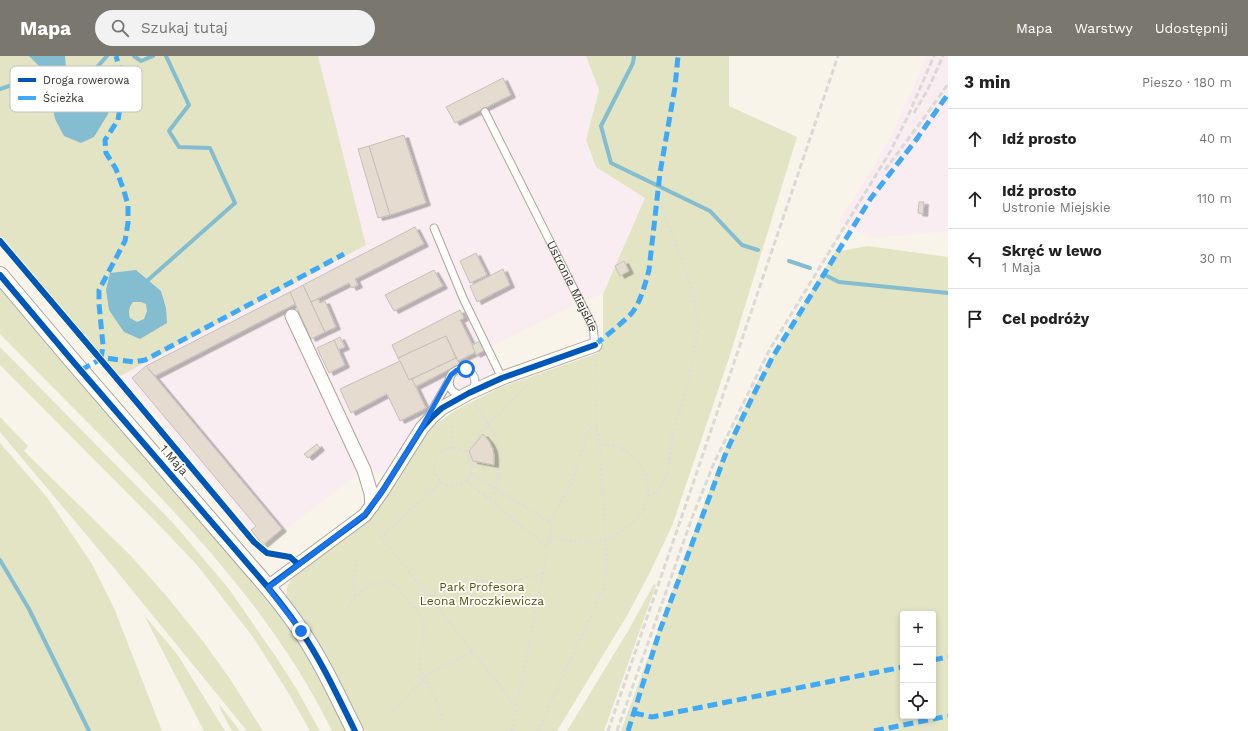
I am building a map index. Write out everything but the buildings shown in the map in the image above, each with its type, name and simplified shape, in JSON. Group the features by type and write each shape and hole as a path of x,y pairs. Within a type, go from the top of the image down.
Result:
{"street":[{"name":"1 Maja","path":"0,275 268,588 301,631 316,656 355,731"},
{"path":"292,316 364,470 371,493 372,506"},
{"name":"Ustronie Miejskie","path":"268,588 365,514 383,490 418,434 432,417 452,402 469,392 502,378 595,345"}],"lane":[{"name":"Ustronie Miejskie","path":"485,112 594,327 595,345"},
{"path":"434,228 463,298 502,378"},
{"path":"418,434 454,372 462,369 470,371 475,378 473,390 461,394 457,393 451,388 450,379"}],"path":[{"path":"648,495 655,493 660,489 668,468 673,433 688,384 698,329 693,290 658,197"},
{"path":"538,731 604,585 607,571 600,445 595,417 595,345"},
{"path":"588,362 595,360"},
{"path":"466,452 488,425 534,379"},
{"path":"469,392 494,434 501,452 502,460 500,470 490,499"},
{"path":"452,402 452,448"},
{"path":"512,731 554,513 571,484 587,435 591,428 596,426"},
{"path":"550,535 570,541 584,543 606,540 623,530 635,520 643,508 648,495 647,480 640,464 620,448 609,445 600,445"},
{"path":"452,448 462,449 466,452 471,458 473,464 471,474 467,481 456,486 449,486 441,482 435,473 434,466 435,460 439,454 444,450 452,448"},
{"path":"473,465 500,470"},
{"path":"471,474 552,523"},
{"path":"467,481 548,548"},
{"path":"441,482 381,537 517,707"},
{"path":"356,596 353,589 353,582 358,564 357,555"},
{"path":"415,609 441,588 453,583 466,581 518,581 543,573"},
{"path":"348,606 356,596 371,585 378,581 387,581 395,585 415,609 422,620 424,629 424,636 418,657 420,667 439,708 443,731"},
{"path":"391,713 424,678 472,652"}],"shaded area":[{"path":"318,56 586,56 599,90 586,140 596,167 645,198 603,294 581,302 485,350 497,376 432,407 419,417 390,468 383,473 374,473 369,466 284,531 263,545 239,516 241,513 122,375 365,245"},
{"path":"927,56 948,56 948,231 876,238 852,230 839,222 891,137"}],"green space":[{"path":"0,56 318,56 366,245 114,378 0,245"},
{"name":"Park Profesora Leona Mroczkiewicza","path":"586,56 729,56 729,106 797,137 729,358 672,526 628,614 557,731 365,731 339,679 307,626 287,599 286,592 295,576 371,518 423,438 435,425 456,410 499,388 598,353 603,342 603,294 645,198 596,167 586,140 599,90"},
{"path":"868,246 948,257 948,731 621,731 722,456 757,382 835,252"},
{"path":"0,283 248,573 295,634 325,685 348,731 332,731 288,654 236,583 207,549 148,484 0,334"},
{"path":"0,347 174,524 229,589 296,688 320,731 310,731 289,694 253,637 197,565 0,365"},
{"path":"0,417 28,446 24,451 131,556 169,599 205,644 230,679 263,731 247,731 110,563 0,432"},
{"path":"0,443 46,496 92,564 114,608 162,731 0,731"},
{"path":"654,584 656,585 604,731 567,731 628,631"},
{"path":"144,615 177,654 225,731 204,731"},
{"path":"219,704 240,731 232,731 221,711"}],"water":[{"path":"29,56 65,56 66,66 39,66"},
{"path":"54,112 109,112 94,137 81,143 64,136 55,119"},
{"path":"136,270 161,291 166,308 167,323 140,339 124,332 109,310 106,290 110,273","holes":["133,302 141,302 146,304 147,311 144,319 137,322 130,318 129,310"]}],"waterway":[{"path":"98,66 107,56"},
{"path":"134,56 141,61 153,56"},
{"path":"148,280 235,203 210,148 179,147 169,131 189,105 166,56"},
{"path":"634,56 633,63 601,126 611,163 710,211 742,245 758,250"},
{"path":"0,89 10,86"},
{"path":"789,261 810,268"},
{"path":"827,276 839,282 948,293"},
{"path":"0,560 29,609 89,731"}],"railway":[{"path":"608,731 838,56"},
{"path":"617,731 692,518 714,463 770,349 890,152 908,116 934,56"},
{"path":"914,113 928,89 943,56"},
{"path":"885,170 948,84"}],"marked path":[{"path":"116,56 119,66"},
{"path":"595,345 631,314 640,298 646,281 649,270 660,173 675,87 678,56"},
{"path":"628,731 660,630 727,450 772,358 871,198 916,140 948,94"},
{"path":"101,359 103,345 99,290 125,241 128,223 128,205 124,191 116,169 106,153 105,140 118,120 119,112"},
{"path":"81,370 101,359 106,358 134,362 145,360 344,254"},
{"path":"936,659 948,657"},
{"path":"634,713 652,717 900,668"},
{"path":"874,731 948,716"}],"cycle path":[{"path":"0,241 254,542 267,553 290,557 298,564"},
{"path":"0,275 278,599 316,655 355,731"},
{"path":"268,587 365,515 383,490 422,428 442,408 469,393 502,378 595,345"}],"route":[{"path":"301,631 268,588 365,514 383,490 418,434 451,375 457,370 466,369"}]}
